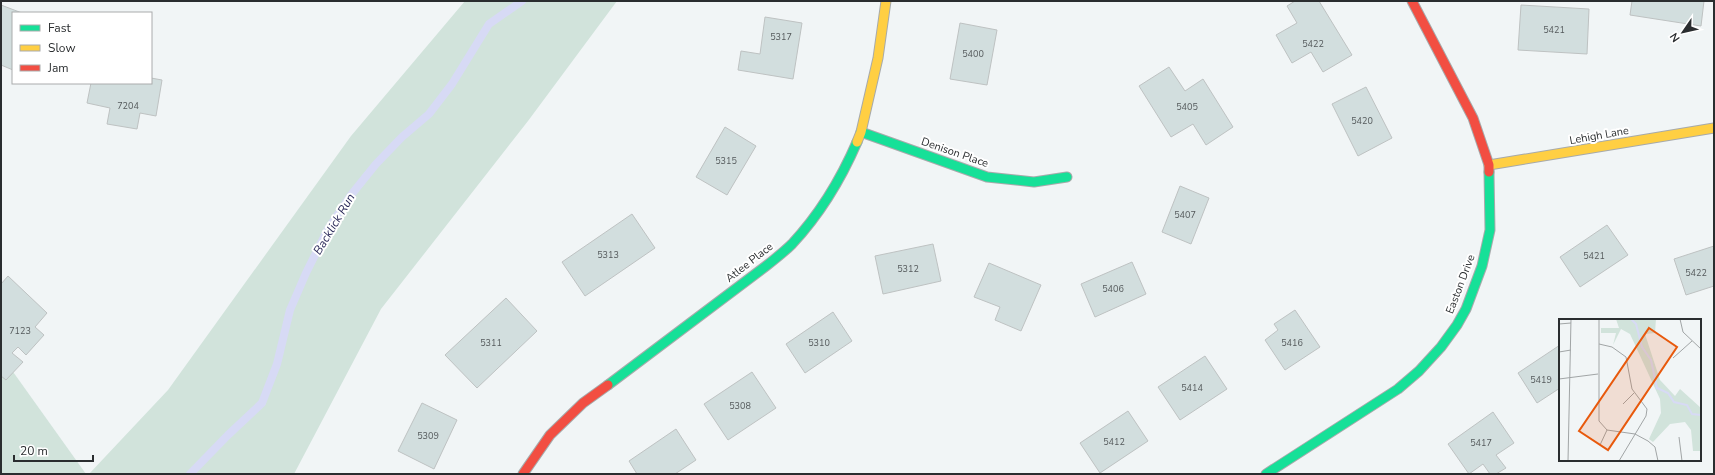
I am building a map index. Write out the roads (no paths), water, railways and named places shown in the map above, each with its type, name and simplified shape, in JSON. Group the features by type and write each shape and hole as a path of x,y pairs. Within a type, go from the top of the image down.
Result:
{"street":[{"name":"Atlee Place","path":"523,474 550,435 583,403 766,266 791,245 810,223 827,200 848,162 861,132 878,58 886,1"},
{"name":"Easton Drive","path":"1266,474 1398,389 1420,371 1441,348 1466,309 1482,266 1490,230 1489,165 1473,118 1412,1"},
{"name":"Lehigh Lane","path":"1489,165 1714,128"},
{"name":"Denison Place","path":"861,132 987,177 1034,182 1067,177"}],"waterway":[{"name":"Backlick Run","path":"190,474 262,403 277,364 290,310 306,273 328,229 351,195 376,164 402,137 429,114 452,84 489,24 522,1"}]}
